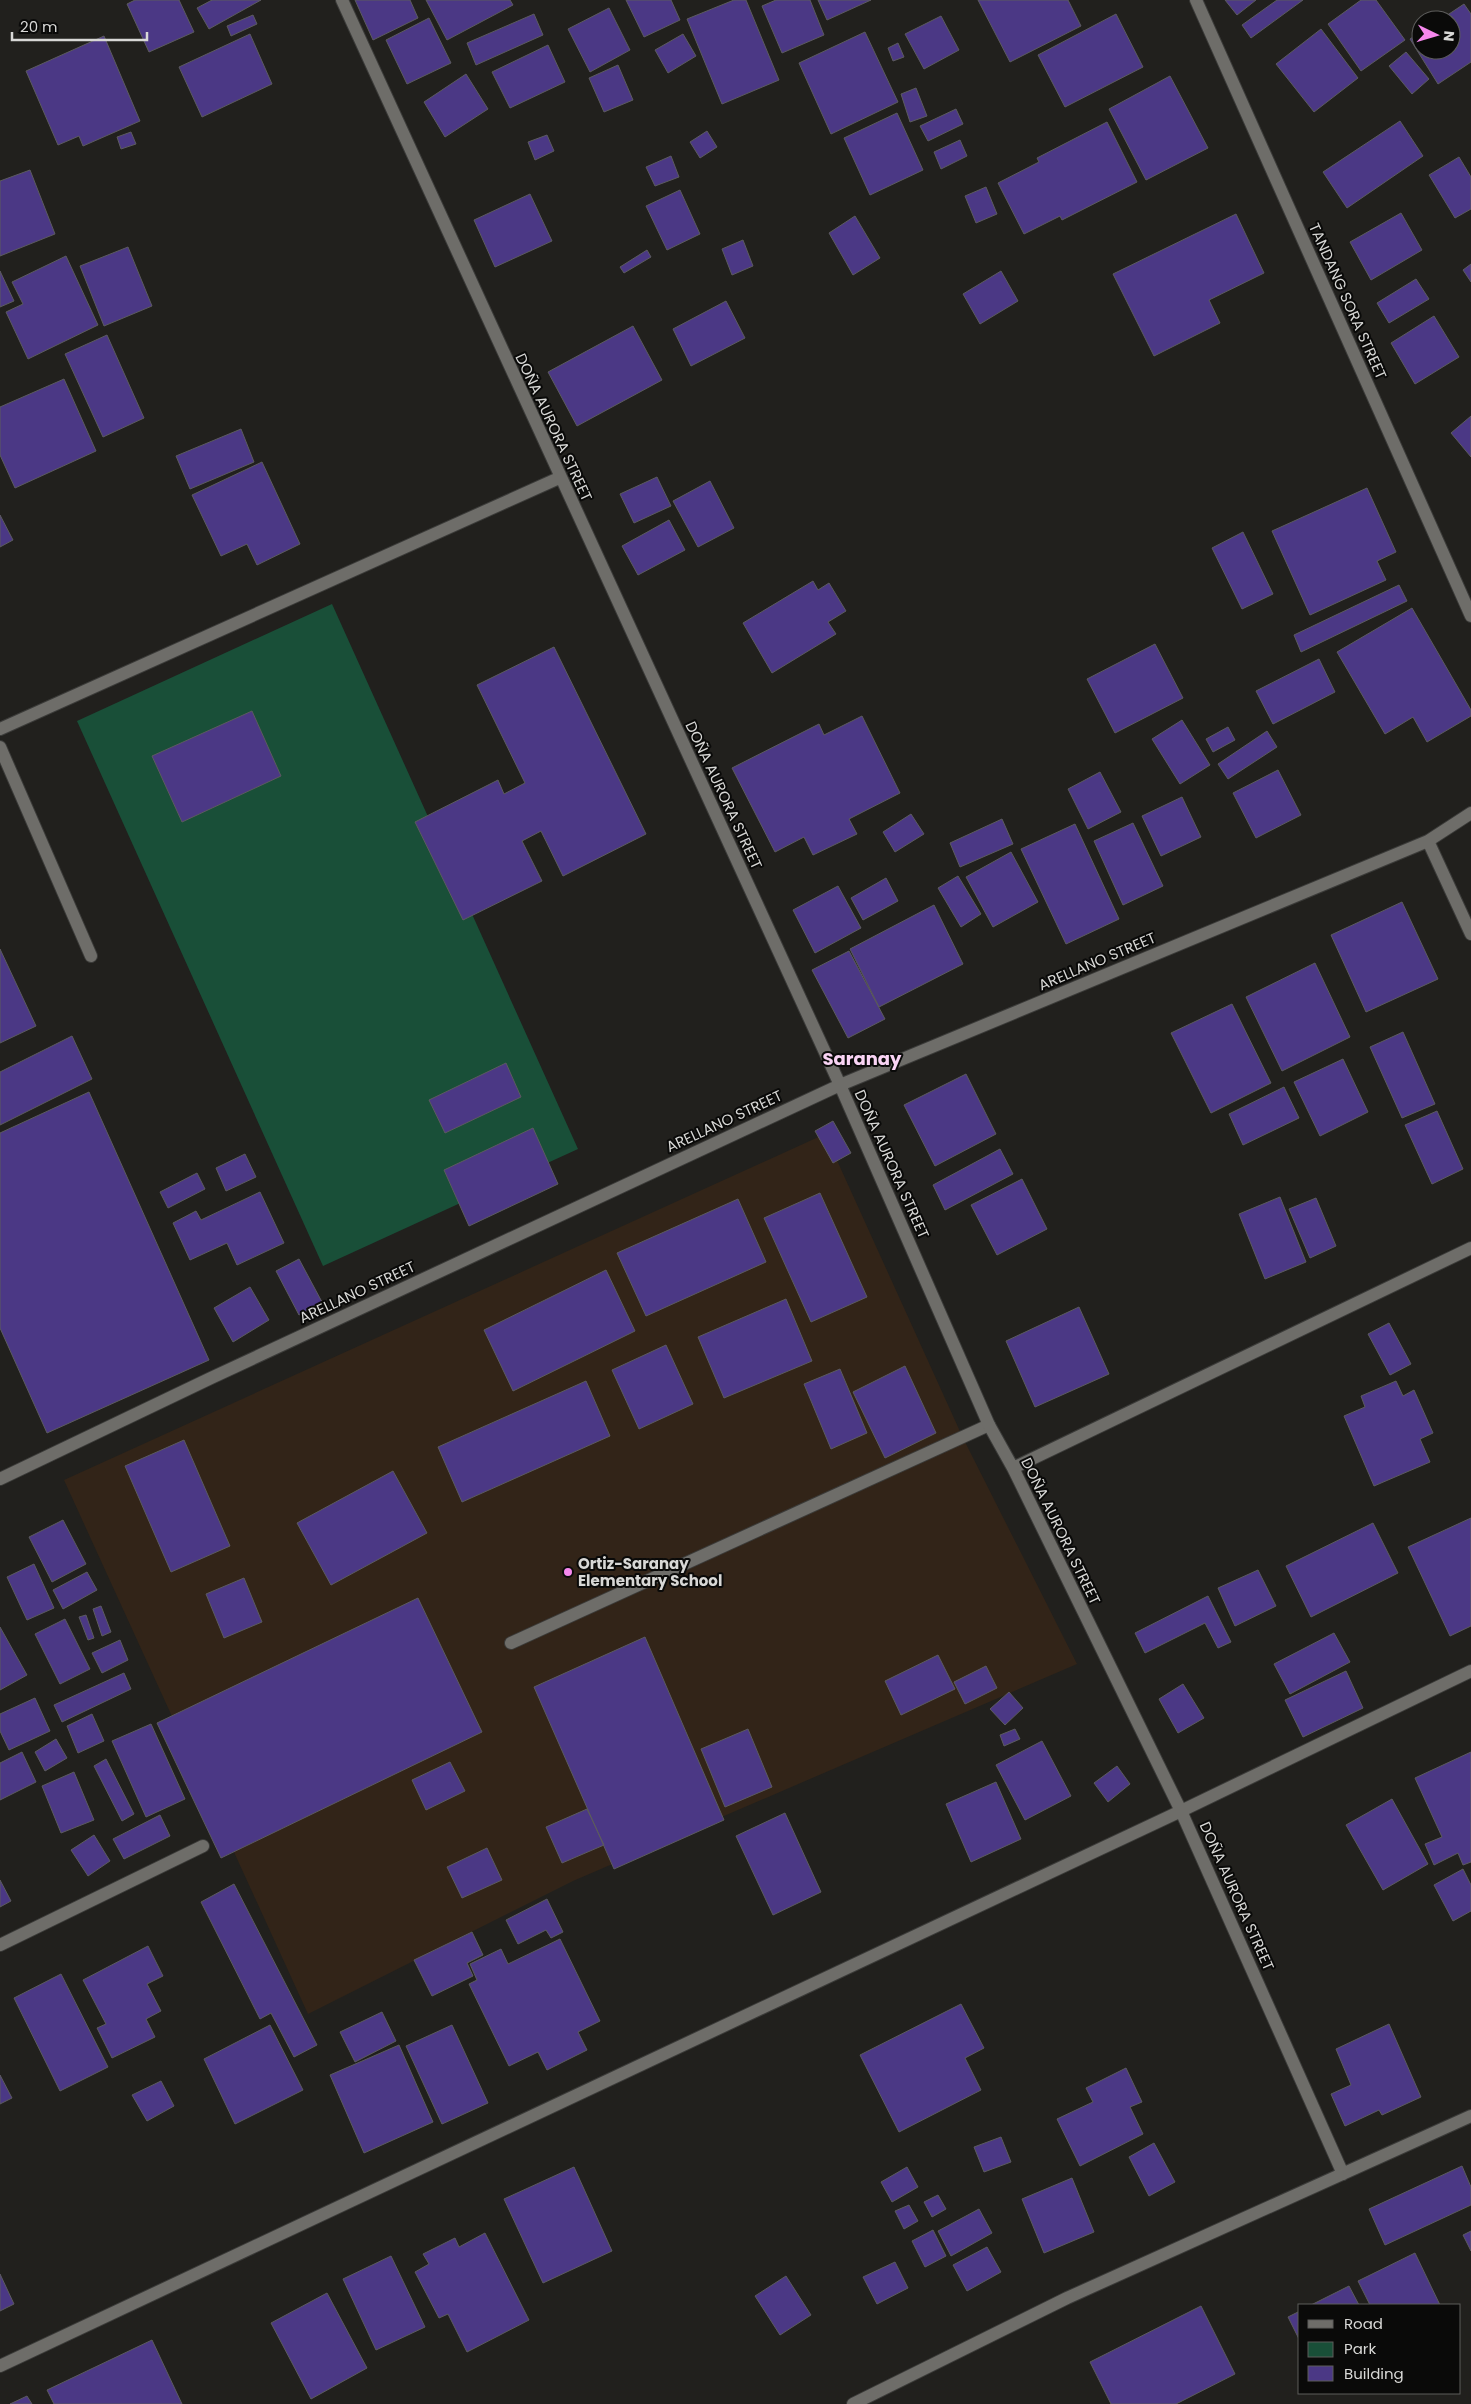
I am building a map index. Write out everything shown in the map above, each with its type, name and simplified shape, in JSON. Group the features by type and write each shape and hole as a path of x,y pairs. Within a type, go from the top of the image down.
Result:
{"street":[{"name":"DOÑA AURORA STREET","path":"342,0 559,478 840,1085 989,1425 1013,1468 1180,1811 1343,2174"},
{"name":"TANDANG SORA STREET","path":"1196,0 1471,616"},
{"path":"0,729 559,478"},
{"path":"0,747 91,956"},
{"name":"ARELLANO STREET","path":"0,1479 220,1374 840,1085 1428,841 1471,813"},
{"path":"1428,841 1471,934"},
{"path":"1013,1468 1471,1248"},
{"path":"511,1643 989,1425"},
{"path":"0,2366 1180,1811 1471,1671"},
{"path":"0,1945 203,1846"},
{"path":"853,2404 1068,2298 1471,2116"}],"shaded area":[{"name":"Ortiz-Saranay Elementary School","path":"825,1134 963,1438 1077,1664 573,1881 308,2014 64,1480"}],"green space":[{"path":"332,604 578,1149 323,1266 77,721"}],"building":[{"path":"135,0 179,0 194,32 149,52 127,4"},
{"path":"212,0 261,0 209,29 197,8"},
{"path":"355,0 410,0 418,18 373,40"},
{"path":"426,0 510,0 513,5 447,40"},
{"path":"626,0 671,0 680,20 644,37"},
{"path":"734,0 746,0 779,80 722,104 687,19"},
{"path":"776,0 810,0 824,35 782,53 762,6"},
{"path":"818,0 871,0 827,20"},
{"path":"978,0 1068,0 1081,26 1010,62"},
{"path":"1225,0 1256,0 1237,15"},
{"path":"1277,0 1303,0 1251,38 1242,25"},
{"path":"1361,0 1376,0 1405,40 1361,71 1328,24"},
{"path":"1464,4 1471,14 1471,62 1438,84 1423,60 1461,60 1461,10 1455,10"},
{"path":"609,8 630,50 590,72 568,29"},
{"path":"534,14 543,35 476,65 467,43"},
{"path":"1116,14 1143,67 1065,107 1038,55"},
{"path":"253,15 257,24 231,36 227,26"},
{"path":"941,16 959,50 924,69 905,34"},
{"path":"429,18 451,63 407,84 386,40"},
{"path":"1321,29 1358,78 1314,112 1276,64"},
{"path":"865,32 898,102 831,134 799,63"},
{"path":"250,34 272,84 202,117 179,67"},
{"path":"683,34 696,56 668,73 655,50"},
{"path":"104,36 140,121 83,146 79,136 58,145 26,71"},
{"path":"898,43 904,57 893,61 888,48"},
{"path":"548,45 565,82 510,108 492,72"},
{"path":"1406,52 1429,79 1412,94 1389,66"},
{"path":"618,65 633,100 604,112 589,78"},
{"path":"466,74 488,109 445,137 424,102"},
{"path":"1170,76 1208,148 1146,180 1109,109"},
{"path":"916,88 927,116 910,122 901,94"},
{"path":"956,109 963,124 928,141 920,126"},
{"path":"897,113 923,170 870,195 844,138"},
{"path":"1400,121 1423,156 1347,208 1323,172"},
{"path":"1107,122 1137,182 1062,220 1060,216 1024,234 998,183 1039,162 1037,158"},
{"path":"707,131 717,147 700,158 690,142"},
{"path":"131,132 136,144 121,149 117,137"},
{"path":"547,135 554,151 535,160 528,142"},
{"path":"960,140 967,156 941,169 934,152"},
{"path":"671,156 679,177 655,186 646,167"},
{"path":"1459,157 1471,177 1471,209 1455,218 1429,175"},
{"path":"30,170 55,234 0,256 0,181"},
{"path":"986,187 997,214 976,223 965,196"},
{"path":"680,190 700,234 667,250 646,206"},
{"path":"530,194 552,241 495,267 474,220"},
{"path":"1401,213 1422,250 1371,280 1350,242"},
{"path":"1236,214 1264,273 1209,300 1220,323 1154,356 1113,274"},
{"path":"855,216 880,258 853,275 829,233"},
{"path":"743,240 753,266 732,275 722,249"},
{"path":"128,247 152,306 104,326 80,266"},
{"path":"647,250 651,257 624,273 620,267"},
{"path":"66,256 98,325 28,359 6,312 23,304 12,282"},
{"path":"1471,264 1471,282 1463,270"},
{"path":"0,271 14,301 0,307"},
{"path":"1001,271 1018,301 980,324 963,294"},
{"path":"1416,279 1429,299 1389,323 1377,303"},
{"path":"726,301 745,338 691,366 673,329"},
{"path":"1434,316 1459,357 1415,384 1391,343"},
{"path":"633,326 662,380 577,426 548,372"},
{"path":"107,335 144,418 103,437 65,354"},
{"path":"64,379 96,451 15,488 0,455 0,407"},
{"path":"1471,416 1471,457 1451,433"},
{"path":"241,429 254,462 190,489 176,456"},
{"path":"262,462 300,544 257,565 247,544 221,556 192,495"},
{"path":"657,477 671,506 634,523 620,494"},
{"path":"710,481 734,528 698,547 673,501"},
{"path":"1367,488 1396,552 1377,561 1386,580 1310,615 1272,531"},
{"path":"0,515 13,540 0,547"},
{"path":"669,520 685,550 638,575 622,546"},
{"path":"1243,532 1273,594 1242,609 1212,548"},
{"path":"813,581 818,590 829,583 846,611 828,622 836,634 772,673 743,623"},
{"path":"1399,585 1407,601 1301,652 1294,635"},
{"path":"1412,608 1471,710 1471,716 1427,742 1413,717 1385,734 1337,652"},
{"path":"1155,644 1183,698 1115,733 1087,679"},
{"path":"554,647 646,834 563,876 541,831 522,841 542,881 463,920 415,822 498,780 504,794 525,783 477,685"},
{"path":"1319,659 1335,692 1273,724 1256,691"},
{"path":"252,711 281,776 182,822 152,756"},
{"path":"862,716 900,793 849,819 857,834 813,855 804,837 775,852 732,768 819,724 824,735"},
{"path":"1182,720 1210,765 1180,784 1152,739"},
{"path":"1228,727 1235,740 1213,752 1206,739"},
{"path":"1267,731 1277,747 1228,779 1218,764"},
{"path":"1278,770 1301,815 1256,838 1233,793"},
{"path":"1100,772 1121,812 1088,829 1068,789"},
{"path":"1182,797 1201,837 1161,856 1142,816"},
{"path":"911,814 924,834 895,852 883,832"},
{"path":"1002,819 1013,844 960,867 950,843"},
{"path":"1133,823 1163,886 1123,905 1094,841"},
{"path":"1075,824 1119,919 1066,944 1021,849"},
{"path":"1011,852 1038,902 993,927 966,877"},
{"path":"958,876 981,914 961,927 938,888"},
{"path":"886,878 898,901 863,920 851,898"},
{"path":"838,886 861,928 815,953 793,910"},
{"path":"1402,902 1438,979 1366,1012 1331,935"},
{"path":"934,905 963,964 879,1007 850,949"},
{"path":"0,949 36,1026 0,1043"},
{"path":"849,951 885,1019 848,1038 812,970"},
{"path":"1315,963 1350,1037 1282,1071 1246,997"},
{"path":"1232,1004 1271,1083 1211,1113 1171,1033"},
{"path":"1403,1032 1435,1104 1402,1118 1370,1047"},
{"path":"72,1036 92,1079 0,1125 0,1072"},
{"path":"1343,1059 1368,1112 1320,1136 1294,1082"},
{"path":"506,1063 521,1097 445,1133 429,1100"},
{"path":"966,1074 996,1134 935,1166 904,1105"},
{"path":"1284,1087 1299,1118 1243,1145 1229,1114"},
{"path":"89,1092 209,1360 47,1433 0,1328 0,1133"},
{"path":"1437,1111 1463,1169 1432,1184 1405,1125"},
{"path":"833,1121 851,1153 833,1163 815,1131"},
{"path":"533,1128 558,1184 469,1226 444,1170"},
{"path":"1000,1149 1013,1174 945,1210 933,1185"},
{"path":"245,1154 256,1177 226,1191 216,1168"},
{"path":"197,1173 205,1189 168,1208 160,1192"},
{"path":"1022,1179 1047,1229 997,1255 971,1205"},
{"path":"260,1192 284,1243 237,1265 227,1243 190,1260 173,1223 196,1211 201,1220"},
{"path":"820,1193 867,1297 811,1322 764,1218"},
{"path":"1280,1197 1306,1262 1265,1279 1239,1214"},
{"path":"1316,1198 1336,1246 1310,1258 1289,1209"},
{"path":"738,1199 766,1262 646,1316 617,1253"},
{"path":"299,1259 322,1302 299,1315 276,1271"},
{"path":"606,1270 635,1331 513,1391 484,1330"},
{"path":"250,1287 269,1320 233,1342 214,1308"},
{"path":"786,1299 812,1361 724,1398 698,1337"},
{"path":"1079,1307 1109,1374 1035,1407 1006,1341"},
{"path":"1389,1323 1411,1364 1390,1375 1368,1334"},
{"path":"666,1345 693,1404 639,1429 612,1370"},
{"path":"905,1366 936,1433 885,1458 853,1392"},
{"path":"840,1369 867,1433 831,1449 804,1384"},
{"path":"586,1381 610,1436 462,1502 438,1447"},
{"path":"1396,1381 1403,1396 1414,1390 1433,1433 1420,1439 1430,1462 1374,1486 1344,1416 1365,1407 1361,1396"},
{"path":"184,1440 230,1546 171,1572 125,1466"},
{"path":"393,1471 427,1533 331,1585 297,1523"},
{"path":"1471,1518 1471,1626 1450,1636 1408,1547"},
{"path":"63,1520 86,1564 52,1582 29,1537"},
{"path":"1373,1523 1398,1573 1311,1617 1286,1566"},
{"path":"34,1564 54,1608 27,1620 7,1577"},
{"path":"1258,1570 1276,1606 1235,1626 1218,1588"},
{"path":"87,1572 97,1590 63,1609 53,1590"},
{"path":"244,1578 262,1622 224,1638 206,1594"},
{"path":"1208,1596 1231,1642 1218,1648 1205,1623 1145,1653 1135,1633"},
{"path":"418,1598 482,1732 221,1858 157,1723"},
{"path":"101,1606 111,1632 102,1636 93,1609"},
{"path":"86,1615 94,1638 88,1640 79,1617"},
{"path":"65,1619 90,1669 60,1684 35,1634"},
{"path":"0,1627 27,1675 0,1690"},
{"path":"1334,1633 1350,1662 1290,1694 1274,1664"},
{"path":"645,1637 724,1820 614,1869 534,1687"},
{"path":"120,1640 128,1660 102,1673 92,1653"},
{"path":"938,1655 955,1689 901,1715 885,1681"},
{"path":"986,1666 997,1688 965,1704 954,1682"},
{"path":"1346,1671 1363,1708 1303,1737 1285,1700"},
{"path":"124,1673 131,1689 62,1722 54,1705"},
{"path":"1183,1684 1204,1718 1178,1733 1159,1699"},
{"path":"1009,1692 1023,1708 1005,1725 990,1709"},
{"path":"35,1698 50,1731 9,1750 0,1731 0,1714"},
{"path":"92,1714 104,1741 78,1753 67,1726"},
{"path":"151,1724 185,1799 146,1817 112,1741"},
{"path":"748,1729 772,1787 725,1807 701,1749"},
{"path":"1015,1729 1020,1739 1004,1746 1000,1735"},
{"path":"56,1739 67,1758 45,1771 35,1752"},
{"path":"1042,1741 1071,1796 1025,1820 996,1765"},
{"path":"22,1752 36,1782 0,1800 0,1763"},
{"path":"1471,1752 1471,1862 1463,1865 1458,1853 1434,1865 1425,1844 1442,1837 1415,1778"},
{"path":"106,1759 134,1814 122,1821 94,1766"},
{"path":"450,1762 465,1791 426,1810 412,1780"},
{"path":"1117,1766 1130,1784 1108,1802 1094,1783"},
{"path":"74,1772 94,1820 61,1833 42,1786"},
{"path":"996,1782 1021,1839 971,1862 946,1804"},
{"path":"1392,1799 1428,1864 1383,1890 1346,1825"},
{"path":"587,1809 604,1845 562,1863 546,1827"},
{"path":"785,1813 821,1892 773,1915 736,1836"},
{"path":"160,1815 170,1836 124,1859 113,1839"},
{"path":"94,1835 110,1861 88,1876 71,1850"},
{"path":"487,1848 502,1880 462,1898 447,1867"},
{"path":"1463,1869 1471,1885 1471,1911 1453,1921 1434,1885"},
{"path":"0,1880 11,1901 0,1907"},
{"path":"234,1884 317,2045 294,2057 271,2013 260,2019 201,1902"},
{"path":"547,1899 563,1932 551,1938 546,1930 518,1944 506,1920"},
{"path":"472,1932 483,1955 467,1963 473,1976 432,1996 414,1960"},
{"path":"560,1939 600,2021 578,2032 587,2050 547,2070 538,2052 509,2066 469,1984 477,1980 470,1964 501,1949 508,1964"},
{"path":"148,1946 163,1976 147,1984 161,2011 146,2019 155,2037 112,2058 97,2028 106,2024 83,1980"},
{"path":"61,1974 108,2067 60,2091 14,1998"},
{"path":"961,2004 984,2048 965,2058 981,2090 899,2132 860,2055"},
{"path":"382,2012 396,2041 355,2062 340,2032"},
{"path":"1389,2024 1421,2097 1382,2115 1379,2110 1345,2126 1331,2094 1351,2085 1336,2049"},
{"path":"270,2025 303,2090 235,2124 204,2059"},
{"path":"452,2025 488,2103 442,2124 406,2046"},
{"path":"399,2045 433,2122 364,2153 330,2075"},
{"path":"1126,2068 1142,2102 1130,2107 1143,2134 1080,2166 1057,2119 1093,2102 1086,2088"},
{"path":"0,2075 12,2098 0,2104"},
{"path":"161,2081 174,2106 147,2121 132,2095"},
{"path":"1001,2137 1011,2162 984,2172 974,2147"},
{"path":"1154,2143 1175,2182 1149,2196 1129,2157"},
{"path":"1462,2166 1471,2187 1471,2205 1385,2245 1369,2209"},
{"path":"574,2167 612,2251 543,2283 504,2199"},
{"path":"907,2167 918,2187 892,2202 881,2182"},
{"path":"1072,2178 1094,2232 1044,2253 1022,2199"},
{"path":"938,2195 946,2209 932,2217 924,2202"},
{"path":"909,2205 918,2221 904,2229 895,2211"},
{"path":"979,2209 992,2233 951,2256 938,2231"},
{"path":"933,2230 946,2256 925,2267 912,2241"},
{"path":"1471,2231 1471,2251 1463,2235"},
{"path":"485,2233 529,2320 467,2352 448,2314 439,2318 415,2272 429,2264 423,2254 455,2238 459,2247"},
{"path":"987,2247 1001,2272 967,2291 953,2265"},
{"path":"1415,2253 1440,2304 1370,2304 1358,2281"},
{"path":"391,2256 425,2327 376,2350 343,2279"},
{"path":"895,2262 908,2288 877,2304 863,2277"},
{"path":"0,2274 14,2304 0,2311"},
{"path":"786,2276 811,2315 780,2335 755,2296"},
{"path":"1349,2286 1358,2304 1313,2304"},
{"path":"327,2293 367,2368 311,2399 271,2323"},
{"path":"1201,2306 1235,2374 1176,2404 1111,2404 1090,2362"},
{"path":"1298,2312 1298,2337 1288,2317"},
{"path":"152,2340 182,2404 54,2404 47,2390"},
{"path":"27,2396 32,2404 10,2404"}],"place":[{"name":"Ortiz-Saranay Elementary School","path":"568,1572"}],"district":[{"name":"Saranay","path":"862,1058"}]}
